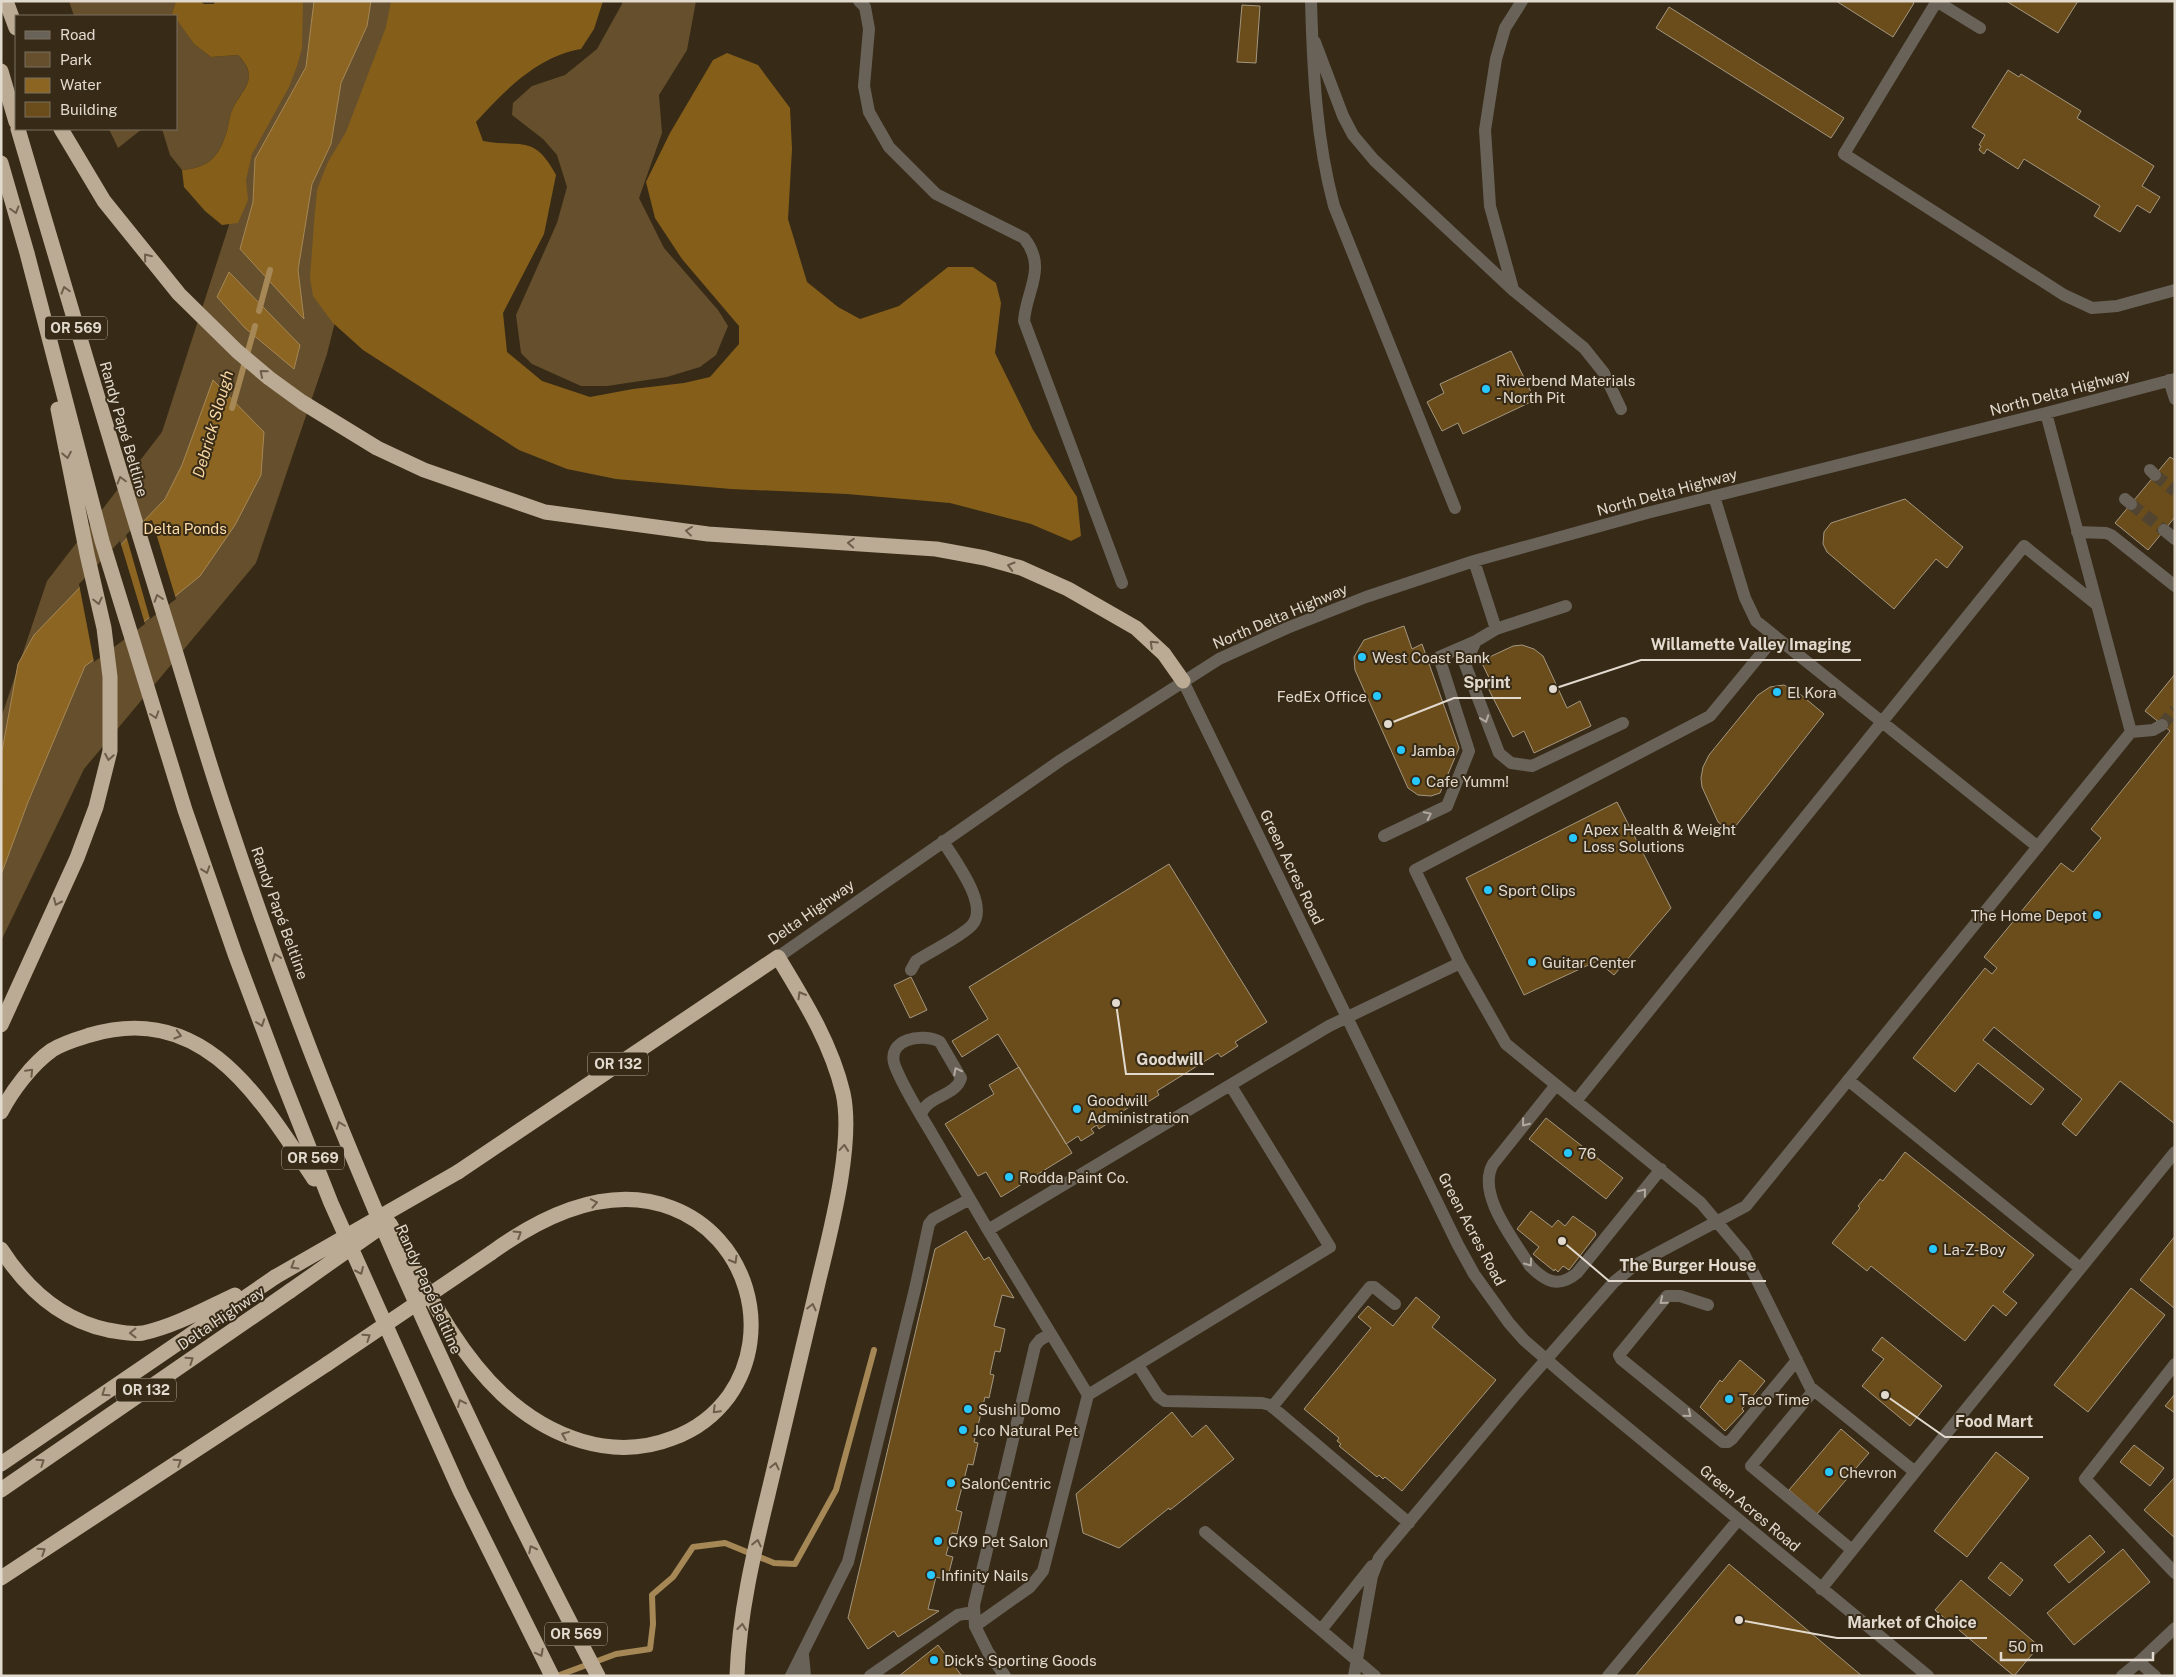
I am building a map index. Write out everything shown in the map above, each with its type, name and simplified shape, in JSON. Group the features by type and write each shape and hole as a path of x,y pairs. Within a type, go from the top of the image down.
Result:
{"highway":[{"path":"6,1 15,25"},
{"path":"1,70 15,119"},
{"name":"Randy Papé Beltline","path":"18,130 135,526 225,811 262,918 352,1155 428,1334 502,1490 598,1676"},
{"path":"62,130 104,201 179,294 237,351 302,402 376,448 424,470 545,512 708,534 936,549 985,558 1021,568 1068,590 1136,628 1164,654 1183,681"},
{"name":"OR 569","path":"1,163 27,253 102,541 140,669 185,810 236,954 330,1203 460,1491 552,1676"},
{"path":"1,1025 77,858 96,807 110,751 111,708 104,628 87,554 27,253"},
{"path":"737,1676 743,1616 751,1572 825,1253 842,1169 845,1121 843,1094 833,1060 808,1006 778,956"},
{"name":"Delta Highway","path":"1,1490 290,1291 458,1172 778,956"},
{"path":"1,1112 25,1077 51,1051 70,1041 111,1029 134,1027 162,1031 187,1038 203,1047 236,1072 274,1117 330,1203"},
{"path":"1,1578 327,1364 491,1253 548,1218 594,1202 619,1199 642,1200 662,1204 682,1212 703,1224 720,1240 732,1256 743,1277 749,1297 751,1332 748,1349 738,1380 729,1396 704,1421 688,1432 645,1447 618,1448 595,1445 555,1431 536,1420 501,1393 455,1337 352,1155"},
{"name":"Delta Highway","path":"1,1464 275,1277 458,1172"},
{"path":"1,1249 36,1293 49,1303 75,1318 97,1327 127,1334 142,1333 172,1324 275,1277"}],"street":[{"path":"1311,1 1313,76 1320,142 1334,206 1455,508"},
{"path":"1513,290 1490,206 1485,130 1496,59 1506,28 1522,1"},
{"path":"1980,28 1937,2 1844,154 2064,295 2092,308 2117,306 2175,290"},
{"path":"863,3 869,29 864,86 869,112 889,147 936,194 1024,238 1032,248 1036,272 1024,321 1122,583"},
{"path":"1312,33 1343,116 1353,135 1374,160 1513,290 1584,348 1604,373 1620,409"},
{"path":"2172,380 2175,399"},
{"name":"North Delta Highway","path":"1183,681 1219,659 1286,628 1366,597 1474,561 1714,496 2172,380"},
{"path":"2046,413 2131,732"},
{"path":"1714,496 1749,610 1756,621 2038,847"},
{"path":"2164,530 2175,539"},
{"path":"2077,532 2106,533 2111,535 2175,585"},
{"path":"1576,1101 2024,546 2096,604"},
{"path":"1474,561 1496,629"},
{"path":"1384,836 1447,806 1469,750 1439,657 1476,641 1496,629 1566,606"},
{"path":"1775,637 1710,716 1414,870 1460,963 1506,1044 1693,1196 1744,1254 1814,1390 1914,1472"},
{"path":"1476,641 1465,664 1499,753 1511,763 1532,766 1624,723"},
{"name":"Delta Highway","path":"778,956 1061,760 1183,681"},
{"name":"Green Acres Road","path":"1183,681 1458,1245 1474,1274 1509,1323 1546,1360 1928,1676"},
{"path":"1321,1630 1408,1523 1605,1291 1634,1265 1744,1209 2131,732 2153,730 2162,725"},
{"path":"911,970 916,961 972,925 978,913 973,892 943,841"},
{"path":"988,1230 1347,1016 1460,963"},
{"path":"921,1116 924,1108 956,1087 961,1078 940,1042 926,1037 905,1040 897,1048 894,1056 895,1066 921,1116 1088,1395"},
{"path":"1848,1080 2080,1268"},
{"path":"975,1626 1030,1587 1042,1571 1088,1395 1330,1247 1231,1086"},
{"path":"1556,1086 1493,1164 1489,1178 1492,1200 1530,1266 1536,1272 1554,1282 1566,1281 1572,1277 1661,1169"},
{"path":"1821,1589 2175,1152"},
{"path":"791,1676 848,1562 915,1289 929,1224 933,1219 970,1199"},
{"path":"1272,1407 1370,1287 1374,1287 1395,1304"},
{"path":"1708,1305 1680,1296 1666,1296 1618,1355 1620,1359 1723,1442 1728,1442 1732,1439 1797,1360"},
{"path":"1005,1676 988,1652 975,1626 973,1612 1035,1346 1040,1340 1050,1334"},
{"path":"2175,1364 2085,1479 2175,1573"},
{"path":"1138,1365 1158,1396 1165,1401 1262,1403 1272,1407 1408,1523"},
{"path":"1814,1390 1751,1466 1852,1550"},
{"path":"1608,1676 1738,1520"},
{"path":"1204,1532 1375,1676"},
{"path":"1354,1676 1372,1576 1379,1558"},
{"path":"870,1676 958,1615 973,1612"},
{"path":"2122,1676 2175,1628"},
{"path":"803,1652 805,1676"},
{"path":"2139,1662 2155,1676"}],"green space":[{"path":"69,1 176,1 172,13 174,15 74,15"},
{"name":"Delta Ponds","path":"295,1 409,1 398,70 327,354 256,563 84,769 1,941 1,718 47,581 162,432 252,154"},
{"path":"622,1 696,1 687,50 659,95 662,133 639,198 664,248 718,310 728,326 716,355 700,367 667,377 607,386 581,386 532,364 521,353 516,315 557,223 567,187 557,155 543,139 512,115 513,103 532,86 565,75 597,49"},
{"path":"178,21 194,44 211,57 238,55 245,63 249,77 232,110 222,145 213,158 200,166 182,170 170,155 162,130 178,130"},
{"path":"109,130 141,130 118,148"}],"shaded area":[{"path":"176,1 200,1 204,4 214,4 215,1 303,1 302,48 297,66 289,87 252,154 246,180 248,200 238,223 222,225 205,211 184,187 182,170 192,169 207,163 218,152 225,137 232,110 248,82 248,70 238,55 211,57 194,44 178,21 178,15 172,13"},
{"path":"391,1 603,1 594,29 581,49 550,59 523,76 498,98 476,122 483,141 526,145 534,148 541,153 556,175 544,234 503,313 507,352 542,381 590,397 633,389 684,383 710,377 739,344 739,326 682,259 655,218 646,182 670,133 713,60 727,53 758,65 790,108 792,149 788,219 807,282 838,307 860,319 899,306 948,267 973,267 996,283 1001,303 995,353 1033,430 1077,497 1081,536 1071,541 1031,524 950,503 847,494 731,489 616,479 567,469 519,450 363,350 333,323 313,296 310,278 314,223 317,190 328,162 346,132 386,27"}],"water":[{"path":"314,1 371,1 367,26 341,83 331,144 312,184 298,270 304,319 240,249 253,202 255,159 306,67"},
{"path":"229,272 300,345 294,369 245,328 217,297"},
{"path":"213,380 264,432 261,475 235,525 200,576 124,638 85,666 28,802 1,875 2,751 18,664 34,635 165,499 182,465"}],"pier":[{"path":"152,520 176,599 150,619 126,535 135,526"},
{"path":"120,541 145,624 94,662 79,584"}],"building":[{"path":"1836,1 1912,1 1914,3 1893,37"},
{"path":"2006,1 2078,1 2058,33"},
{"path":"1242,5 1260,6 1256,63 1237,62"},
{"path":"1669,7 1844,118 1831,138 1656,28"},
{"path":"2008,70 2019,77 2021,74 2081,111 2077,118 2154,166 2142,186 2160,197 2150,213 2137,205 2120,232 2094,216 2100,206 2024,159 2018,169 1987,149 1984,154 1979,150 1981,146 1979,145 1985,135 1972,127"},
{"name":"Riverbend Materials - North Pit","path":"1511,351 1535,400 1463,434 1458,423 1442,431 1427,402 1444,393 1440,384"},
{"path":"2170,457 2175,460 2175,517 2148,550 2115,523"},
{"path":"1905,499 1963,547 1947,568 1936,559 1894,609 1827,552 1823,544 1824,532 1831,523"},
{"path":"1404,626 1412,649 1422,644 1459,748 1440,793 1431,796 1418,795 1408,788 1355,670 1354,657 1364,640"},
{"path":"1522,645 1534,649 1543,656 1567,708 1580,701 1591,726 1534,753 1524,731 1513,737 1487,686 1492,684 1481,661 1513,646"},
{"name":"The Home Depot","path":"2175,674 2175,1124 2120,1081 2076,1136 2062,1124 2082,1099 1994,1027 1983,1040 2044,1089 2031,1105 1978,1063 1955,1092 1913,1058 1985,968 1992,974 1997,968 1984,957 2061,863 2073,872 2101,838 2091,829 2170,731 2145,711"},
{"path":"1784,685 1800,694 1824,714 1731,832 1718,822 1702,787 1703,767 1709,755 1758,695 1770,687"},
{"path":"1617,802 1671,908 1614,975 1597,961 1524,995 1466,878"},
{"path":"1169,864 1267,1022 1235,1042 1238,1046 1221,1057 1218,1053 1157,1091 1159,1095 1143,1105 1140,1100 1109,1120 1110,1122 1099,1129 1097,1125 1091,1129 1094,1133 1081,1141 1078,1136 1066,1144 998,1034 962,1057 952,1041 988,1019 969,987"},
{"path":"911,977 927,1010 910,1018 894,985"},
{"path":"1019,1067 1072,1153 1001,1197 986,1172 978,1176 945,1124 994,1094 989,1085"},
{"path":"1546,1118 1623,1178 1606,1199 1529,1139"},
{"name":"La-Z-Boy","path":"1905,1152 2034,1255 2003,1292 2017,1303 2006,1316 1993,1305 1965,1341 1871,1266 1867,1271 1832,1243 1860,1208 1858,1206 1880,1179 1883,1181"},
{"path":"1531,1211 1552,1227 1558,1220 1565,1226 1573,1216 1595,1232 1596,1235 1569,1270 1563,1266 1558,1272 1555,1269 1554,1271 1533,1254 1539,1247 1517,1229"},
{"path":"966,1231 984,1260 989,1257 1014,1298 1002,1295 994,1326 1005,1329 1000,1352 995,1351 990,1374 994,1375 989,1398 985,1397 974,1442 978,1443 973,1465 968,1464 956,1510 962,1512 957,1534 952,1533 946,1555 953,1557 947,1580 936,1577 928,1609 939,1611 898,1637 894,1631 868,1649 848,1618 935,1249"},
{"path":"2175,1236 2175,1307 2174,1308 2140,1280"},
{"path":"2131,1288 2165,1315 2088,1412 2054,1385"},
{"path":"1416,1297 1440,1317 1432,1327 1496,1380 1402,1491 1385,1477 1383,1479 1379,1475 1377,1477 1339,1446 1341,1444 1337,1441 1339,1438 1304,1409 1371,1328 1358,1317 1368,1306 1393,1326"},
{"path":"1882,1337 1942,1386 1910,1426 1862,1386 1884,1359 1872,1350"},
{"name":"Taco Time","path":"1740,1360 1765,1381 1742,1409 1744,1411 1725,1431 1700,1407 1720,1380 1722,1382"},
{"path":"2175,1394 2175,1413 2165,1406"},
{"path":"1172,1412 1192,1437 1206,1425 1234,1459 1119,1548 1083,1533 1076,1494"},
{"name":"Chevron","path":"1841,1429 1869,1453 1817,1514 1789,1490"},
{"path":"2134,1445 2164,1468 2150,1486 2120,1462"},
{"path":"1996,1452 2029,1478 1967,1557 1934,1531"},
{"path":"2175,1477 2175,1538 2144,1510"},
{"path":"2090,1535 2105,1552 2069,1583 2054,1565"},
{"path":"2123,1549 2150,1582 2074,1645 2047,1613"},
{"path":"2001,1562 2023,1580 2010,1596 1988,1578"},
{"path":"1729,1564 1862,1676 1635,1676"},
{"path":"1961,1580 2039,1646 2014,1676 1935,1610"},
{"name":"Dick's Sporting Goods","path":"938,1645 962,1676 899,1676"}],"waterway":[{"name":"Debrick Slough","path":"259,311 270,270"},
{"name":"Debrick Slough","path":"232,408 255,326"},
{"path":"557,1676 616,1654 650,1649 653,1624 652,1595 673,1577 693,1547 725,1543 774,1563 795,1564 836,1490 874,1350"}],"tunnel":[{"path":"2155,475 2175,491"},
{"path":"2131,504 2164,530"},
{"path":"2162,725 2175,710"}],"place":[{"name":"Riverbend Materials - North Pit","path":"1486,389"},
{"name":"West Coast Bank","path":"1362,657"},
{"name":"Willamette Valley Imaging","path":"1553,689"},
{"name":"El Kora","path":"1777,692"},
{"name":"FedEx Office","path":"1377,696"},
{"name":"Sprint","path":"1388,724"},
{"name":"Jamba","path":"1401,750"},
{"name":"Cafe Yumm!","path":"1416,781"},
{"name":"Apex Health & Weight Loss Solutions","path":"1573,838"},
{"name":"Sport Clips","path":"1488,890"},
{"name":"The Home Depot","path":"2097,915"},
{"name":"Guitar Center","path":"1532,962"},
{"name":"Goodwill","path":"1116,1003"},
{"name":"Goodwill Administration","path":"1077,1109"},
{"name":"76","path":"1568,1153"},
{"name":"Rodda Paint Co.","path":"1009,1177"},
{"name":"The Burger House","path":"1562,1241"},
{"name":"La-Z-Boy","path":"1933,1249"},
{"name":"Food Mart","path":"1885,1395"},
{"name":"Taco Time","path":"1729,1399"},
{"name":"Sushi Domo","path":"968,1409"},
{"name":"Jco Natural Pet","path":"963,1430"},
{"name":"Chevron","path":"1829,1472"},
{"name":"SalonCentric","path":"951,1483"},
{"name":"CK9 Pet Salon","path":"938,1541"},
{"name":"Infinity Nails","path":"931,1575"},
{"name":"Market of Choice","path":"1739,1620"},
{"name":"Dick's Sporting Goods","path":"934,1660"}]}
